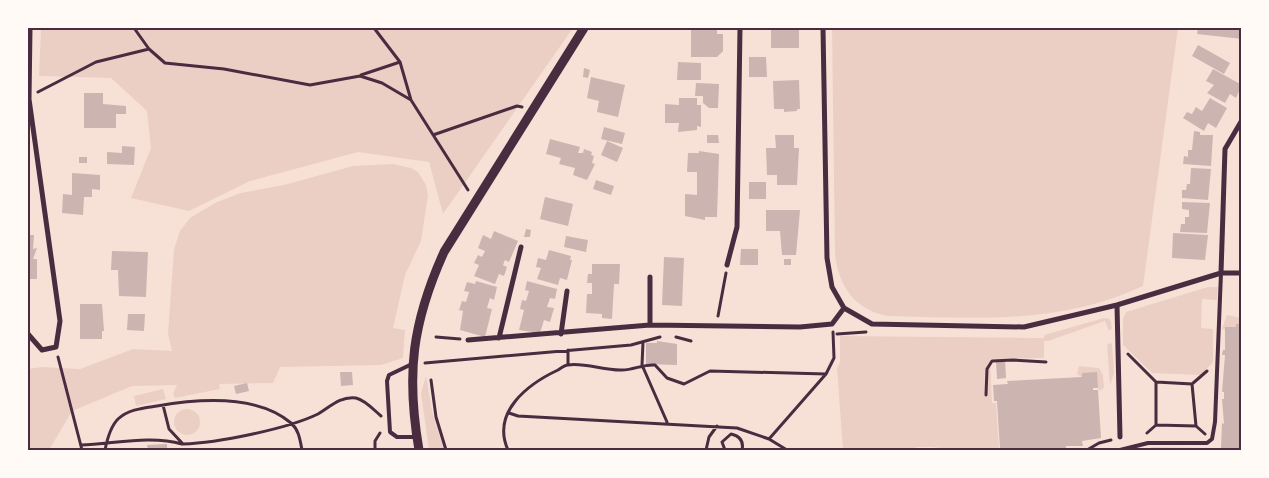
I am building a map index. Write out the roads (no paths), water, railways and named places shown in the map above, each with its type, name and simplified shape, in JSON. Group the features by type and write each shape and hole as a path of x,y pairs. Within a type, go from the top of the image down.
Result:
{"street":[{"path":"28,334 42,350 56,347 60,321 29,99 30,28"},
{"path":"418,450 412,406 412,364 416,334 433,277 444,252 584,28"},
{"path":"727,265 737,227 740,28"},
{"path":"823,28 827,258 832,287 844,308 872,324 1024,327 1117,305 1221,273 1242,273"},
{"path":"1221,273 1225,149 1242,120"},
{"path":"499,338 521,247"},
{"path":"650,277 650,325"},
{"path":"561,334 567,291"},
{"path":"1117,305 1120,437"},
{"path":"468,340 561,334 650,325 800,327 832,324 844,308"}],"lane":[{"path":"1120,450 1148,443 1206,444 1212,440 1215,422 1221,273"},
{"path":"412,364 389,375 387,381 388,423 390,432 397,437 416,436"}]}
